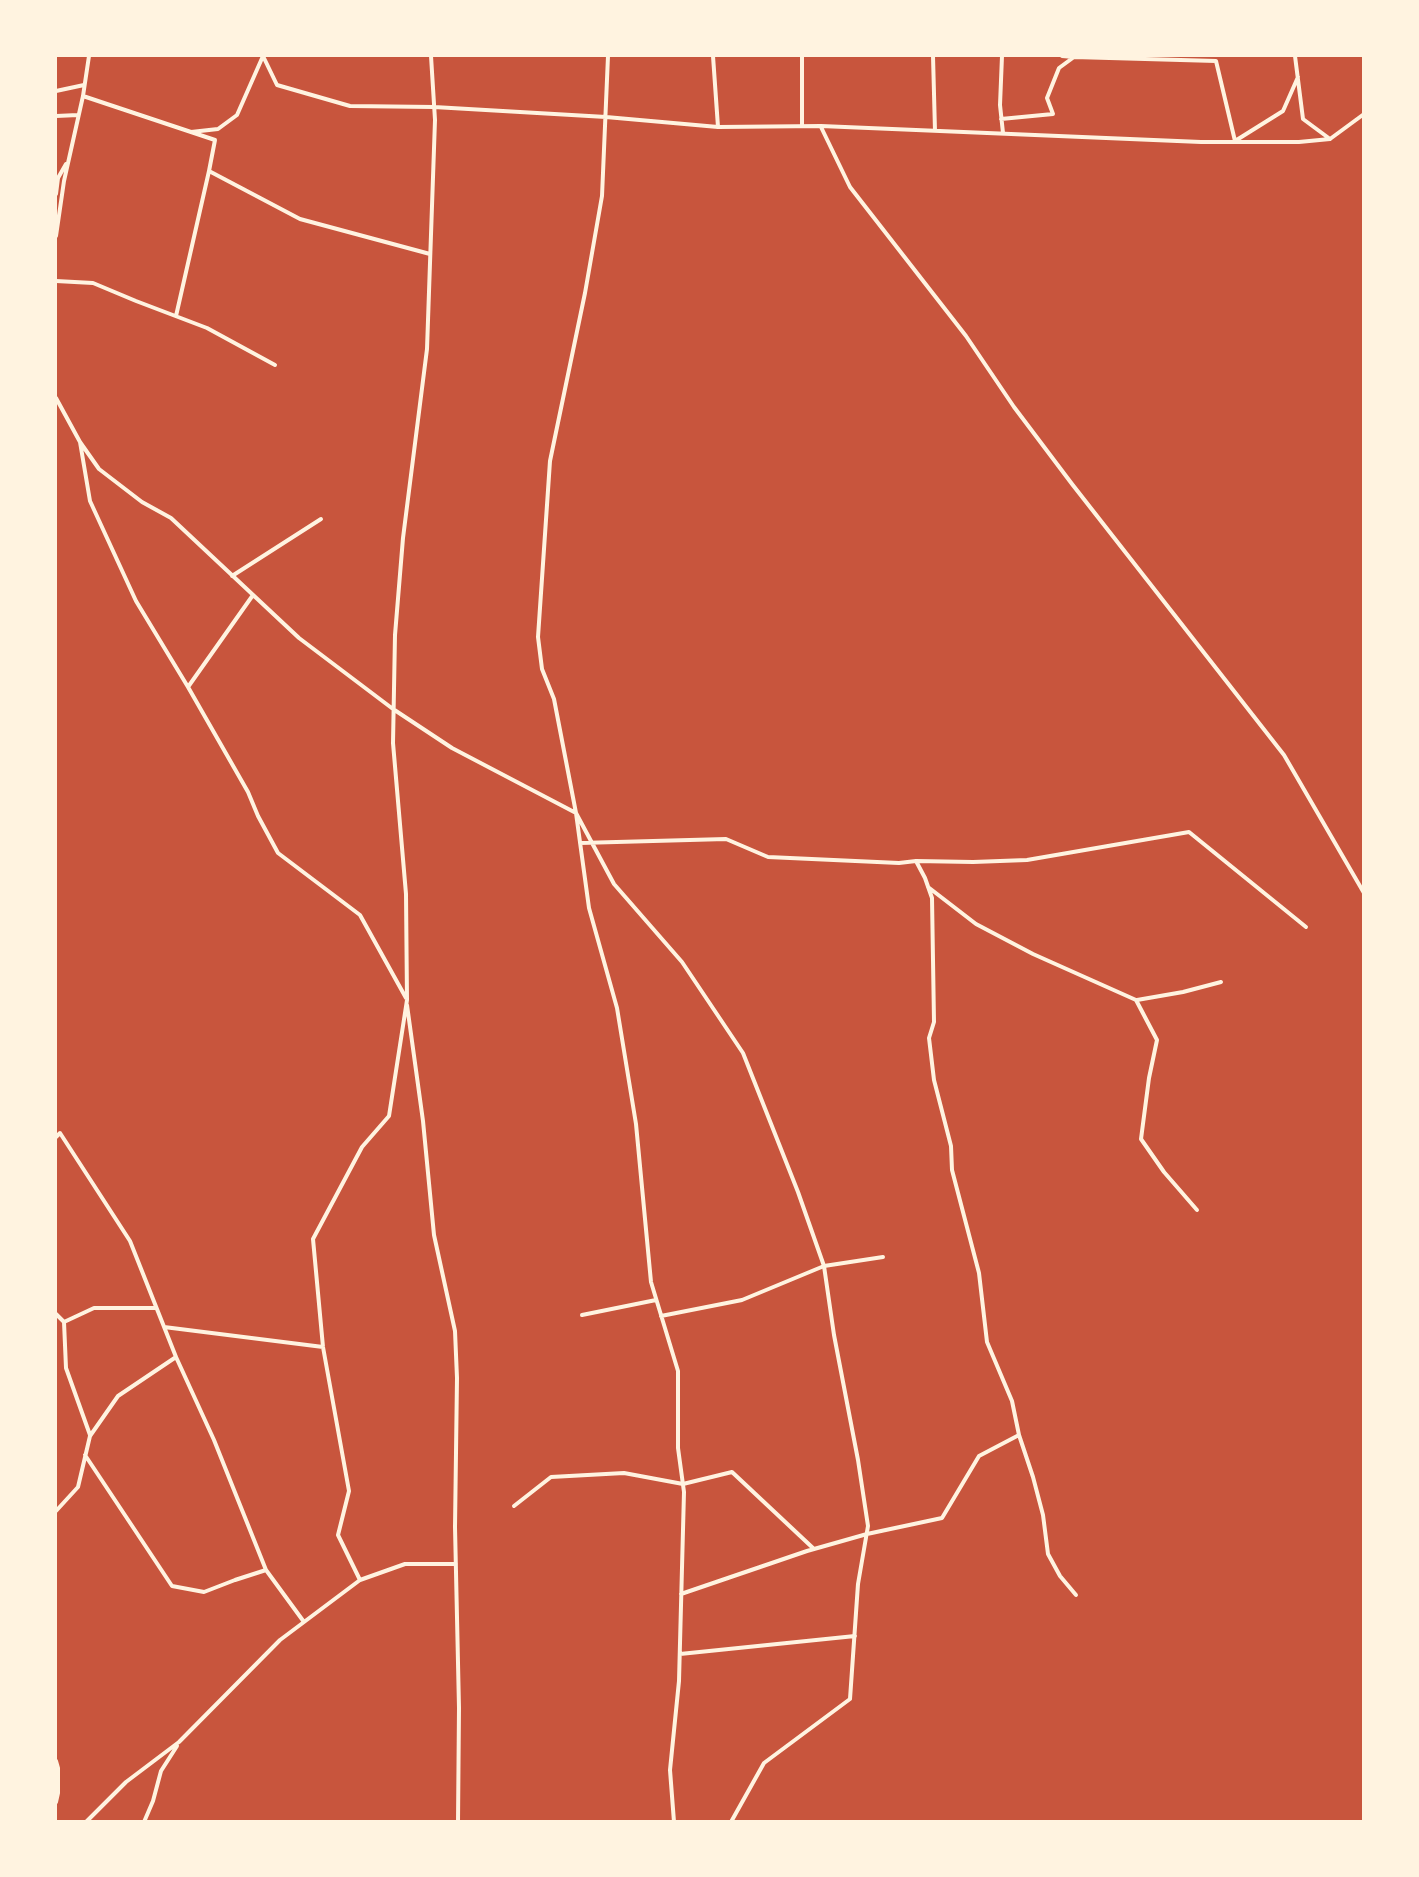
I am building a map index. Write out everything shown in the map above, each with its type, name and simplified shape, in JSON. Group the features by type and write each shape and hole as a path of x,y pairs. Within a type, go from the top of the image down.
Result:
{"street":[{"path":"56,236 89,56"},
{"path":"263,56 277,84 350,106 434,107 606,117 718,127 821,126 1201,142 1299,142 1330,139 1364,114"},
{"path":"191,132 218,129 237,115 263,56"},
{"path":"431,56 434,107 427,348 403,538 395,635 393,743 406,894 407,1000 423,1121 434,1235 455,1331 458,1821"},
{"path":"608,56 602,196 585,293 550,461 538,637 542,669 554,699 576,813 589,908 617,1008 636,1124 651,1282 678,1371 678,1449 683,1484 680,1654 670,1770 674,1821"},
{"path":"713,56 718,127"},
{"path":"802,56 802,126"},
{"path":"933,56 935,131"},
{"path":"1062,56 1216,61"},
{"path":"1216,56 1235,141"},
{"path":"1295,56 1303,119 1330,139"},
{"path":"1003,57 1000,105 1003,133"},
{"path":"1001,120 1053,114 1047,98 1059,68 1074,57"},
{"path":"1235,141 1283,111 1298,77"},
{"path":"56,91 84,85"},
{"path":"82,96 215,140 176,316"},
{"path":"56,116 78,115"},
{"path":"821,126 850,187 966,336 1014,407 1072,484 1284,755 1364,893"},
{"path":"56,194 58,178 69,159"},
{"path":"209,171 300,219 430,254"},
{"path":"56,281 93,283 207,328 275,365"},
{"path":"56,398 80,442 99,469 142,502 171,518 299,638 393,710 452,747 576,813 614,884 681,962 743,1053 798,1192 824,1266 868,1526 858,1584 850,1699 764,1763 731,1821"},
{"path":"80,442 90,501 136,601 248,792 278,853 360,915 407,1000 388,1116 362,1147 312,1239 323,1347 349,1491 338,1535 360,1580"},
{"path":"232,576 321,519"},
{"path":"188,687 253,595"},
{"path":"580,843 726,839 768,857 899,862 973,862 1027,860 1190,832 1306,927"},
{"path":"916,861 932,898 934,1022 929,1038 934,1080 951,1146 952,1170 979,1273 987,1342 1011,1401 1019,1435 1033,1476 1043,1515 1048,1554 1060,1576 1076,1595"},
{"path":"928,887 976,924 1033,954 1136,1000 1183,992 1221,982"},
{"path":"1136,1000 1157,1040 1149,1078 1141,1139 1164,1172 1197,1210"},
{"path":"56,1137 60,1133 130,1241 176,1358 214,1440 266,1570 304,1622"},
{"path":"661,1316 742,1300 824,1266 884,1257"},
{"path":"582,1315 656,1300"},
{"path":"64,1322 94,1308 156,1308"},
{"path":"56,1314 64,1322 66,1368 90,1436"},
{"path":"164,1327 323,1347"},
{"path":"56,1511 78,1487 90,1436 118,1396 176,1358"},
{"path":"681,1594 814,1549 867,1534 942,1518 979,1456 1019,1435"},
{"path":"85,1455 172,1586 204,1592 266,1570"},
{"path":"514,1506 551,1477 624,1473 683,1484 732,1472 814,1549"},
{"path":"86,1821 126,1782 179,1742 280,1640 360,1580 405,1564 456,1564"},
{"path":"680,1654 855,1636"},
{"path":"144,1821 153,1802 161,1771 179,1742"},
{"path":"56,1761 58,1793 56,1802"}]}
